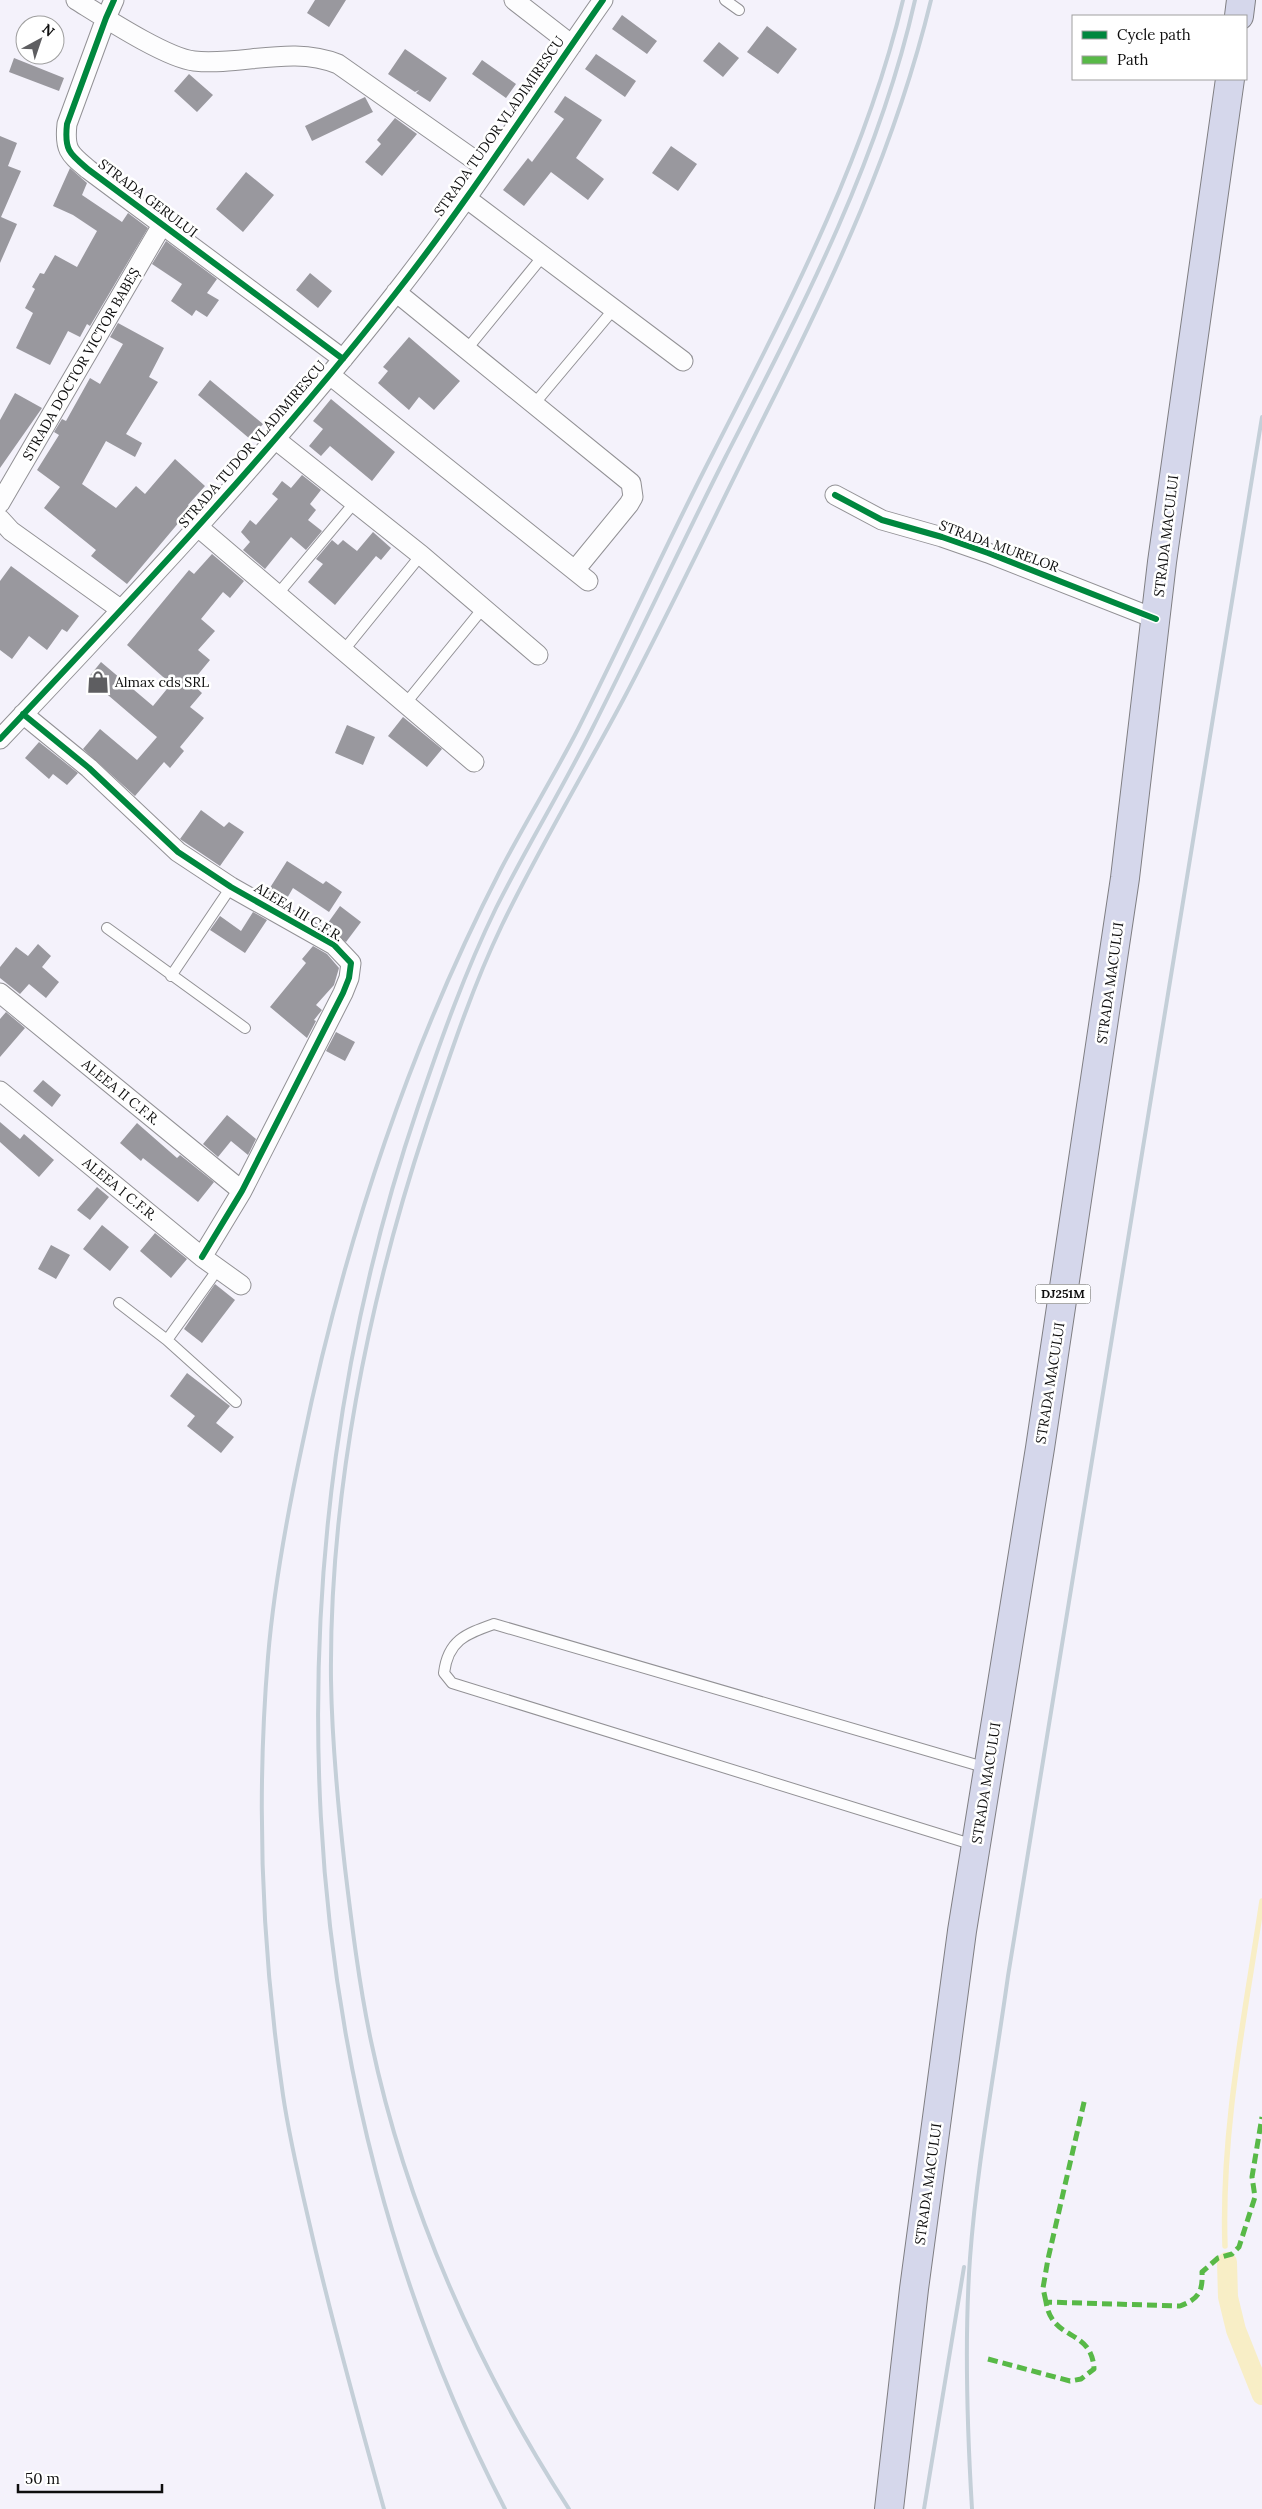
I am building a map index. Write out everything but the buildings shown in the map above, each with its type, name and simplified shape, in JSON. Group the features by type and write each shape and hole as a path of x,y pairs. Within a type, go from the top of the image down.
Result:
{"highway":[{"path":"1238,15 1241,0"},
{"name":"STRADA MACULUI","path":"889,2509 916,2279 961,1940 1043,1429 1124,887 1162,562 1230,80"}],"street":[{"path":"76,0 172,54 191,61 211,62 304,55 323,58 338,64 486,168"},
{"name":"STRADA GERULUI","path":"114,0 67,124 65,140 68,150 90,170 162,225 343,359"},
{"path":"514,0 572,44"},
{"name":"STRADA TUDOR VLADIMIRESCU","path":"0,739 197,526 330,375 396,292 466,198 603,0"},
{"name":"STRADA TUDOR VLADIMIRESCU","path":"466,198 613,310 684,361"},
{"name":"STRADA DOCTOR VICTOR BABEȘ","path":"0,504 162,225"},
{"name":"STRADA TUDOR VLADIMIRESCU","path":"330,375 582,575 629,504 633,490 631,482 396,292"},
{"name":"STRADA TUDOR VLADIMIRESCU","path":"274,439 421,555 538,654"},
{"name":"STRADA MURELOR","path":"835,495 882,520 942,537 988,553 1156,619"},
{"path":"0,520 11,531 120,609"},
{"name":"STRADA TUDOR VLADIMIRESCU","path":"197,526 474,762"},
{"name":"ALEEA III C.F.R.","path":"24,714 89,768 178,852 231,886 334,944 351,963 349,978 343,993 242,1191 202,1257"},
{"name":"ALEEA II C.F.R.","path":"0,993 242,1191"},
{"name":"ALEEA I C.F.R.","path":"0,1091 202,1257 241,1286"}],"lane":[{"path":"726,0 739,10"},
{"path":"467,349 543,256"},
{"path":"535,403 613,310"},
{"path":"277,595 355,502"},
{"path":"344,650 421,555"},
{"path":"406,704 484,607"},
{"path":"171,976 231,886"},
{"path":"107,928 245,1028"},
{"path":"167,1340 218,1269"},
{"path":"119,1303 167,1340 236,1402"},
{"path":"977,1845 452,1683 444,1673 446,1656 464,1635 494,1624 988,1768"}],"waterway":[{"path":"1225,2246 1225,2203 1230,2116 1262,1901"},
{"path":"1227,2262 1228,2297 1236,2330 1262,2395"}],"railway":[{"path":"384,2509 329,2307 296,2167 283,2095 270,1986 263,1876 262,1766 264,1712 274,1604 296,1472 337,1297 358,1224 382,1151 436,1008 467,938 501,869 578,729 679,522 769,344 822,232 868,118 903,0"},
{"path":"505,2509 431,2345 376,2173 340,1997 321,1817 320,1636 336,1456 369,1279 418,1107 464,981 496,908 591,731 782,346 835,234 881,119 900,60 915,0"},
{"path":"569,2509 504,2399 475,2342 449,2284 425,2225 404,2164 386,2103 371,2041 359,1977 348,1890 338,1798 333,1727 331,1680 332,1611 337,1540 345,1470 356,1400 386,1261 426,1126 480,974 531,868 660,628 816,311 861,210 881,159 917,54 931,0"},
{"path":"972,2509 967,2321 973,2223 982,2152 1008,1976 1262,417"},
{"path":"924,2509 964,2267"}],"marked path":[{"path":"1046,2302 1043,2288 1048,2259 1085,2098"},
{"path":"988,2359 1070,2381 1081,2379 1094,2369 1092,2356 1080,2340 1056,2324 1050,2315 1046,2302 1180,2306 1196,2297 1202,2284 1202,2272 1218,2258 1232,2254 1239,2247 1255,2197 1252,2177 1262,2117"}],"cycle path":[{"path":"114,0 67,124 66,140 73,156 89,170 343,359"},
{"path":"0,739 203,521 349,352 449,222 603,0"},
{"path":"835,495 882,520 942,537 988,553 1156,619"},
{"path":"23,714 89,768 178,852 231,887 334,945 351,963 349,978 343,993 242,1191 202,1257"}],"place":[{"name":"Almax cds SRL","path":"98,682"}]}
